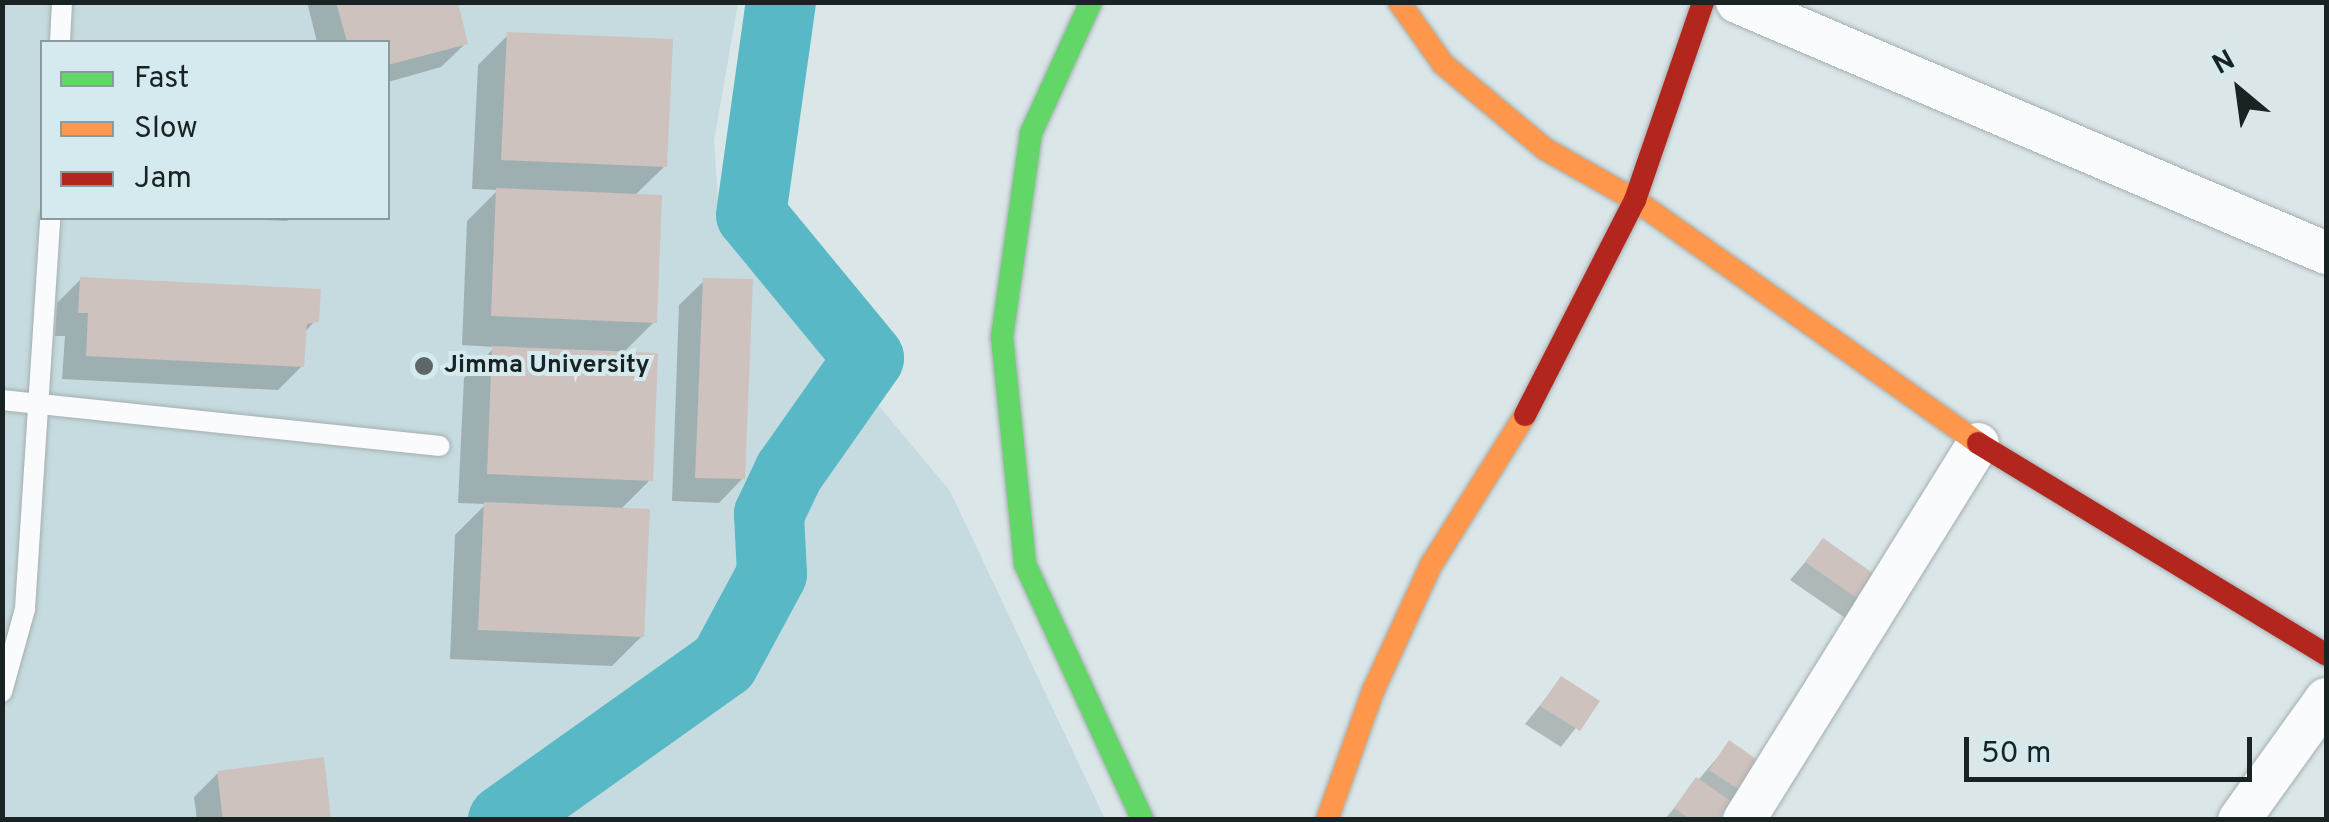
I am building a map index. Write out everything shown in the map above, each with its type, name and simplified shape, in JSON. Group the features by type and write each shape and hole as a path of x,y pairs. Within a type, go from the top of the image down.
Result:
{"street":[{"path":"1092,2 1031,133 1002,337 1026,564 1143,820"},
{"path":"1399,2 1443,64 1545,149 1635,200 1978,444 2326,655"},
{"path":"1327,820 1372,691 1431,565 1505,454 1635,200 1703,2"},
{"path":"1737,2 2326,253"},
{"path":"1744,820 1978,444"},
{"path":"2239,820 2326,699"}],"lane":[{"path":"60,40 62,2"},
{"path":"2,692 25,608 50,220"},
{"path":"2,400 440,446"}],"shaded area":[{"name":"Jimma University","path":"2,3 738,3 714,141 718,200 741,241 950,491 1105,819 3,819"}],"building":[{"path":"336,2 458,2 468,44 390,64 390,40 346,40"},
{"path":"507,32 673,39 667,167 501,160"},
{"path":"496,188 662,195 657,323 491,316"},
{"path":"80,277 321,289 319,322 307,324 304,367 86,356 88,313 78,313"},
{"path":"703,278 753,279 745,479 695,478"},
{"path":"492,346 658,353 653,481 487,474"},
{"path":"484,502 650,509 644,637 478,630"},
{"path":"1823,538 1887,583 1870,607 1805,562"},
{"path":"1561,676 1600,701 1580,731 1540,706"},
{"path":"1729,740 1769,768 1750,797 1709,770"},
{"path":"324,757 331,820 223,820 217,771"},
{"path":"1696,777 1732,802 1719,820 1691,820 1674,808"}],"waterway":[{"path":"503,820 724,663 772,574 769,514 789,472 869,358 751,215 781,2"}],"traffic: fast":[{"path":"1091,2 1031,133 1002,337 1025,564 1143,820"}],"traffic: slow":[{"path":"1399,2 1443,64 1545,149 1635,200 1978,443"},
{"path":"1327,820 1373,691 1431,565 1525,415"}],"traffic: jam":[{"path":"1525,415 1635,200 1703,2"},
{"path":"1978,443 2326,655"}],"place":[{"name":"Jimma University","path":"424,366"}]}
